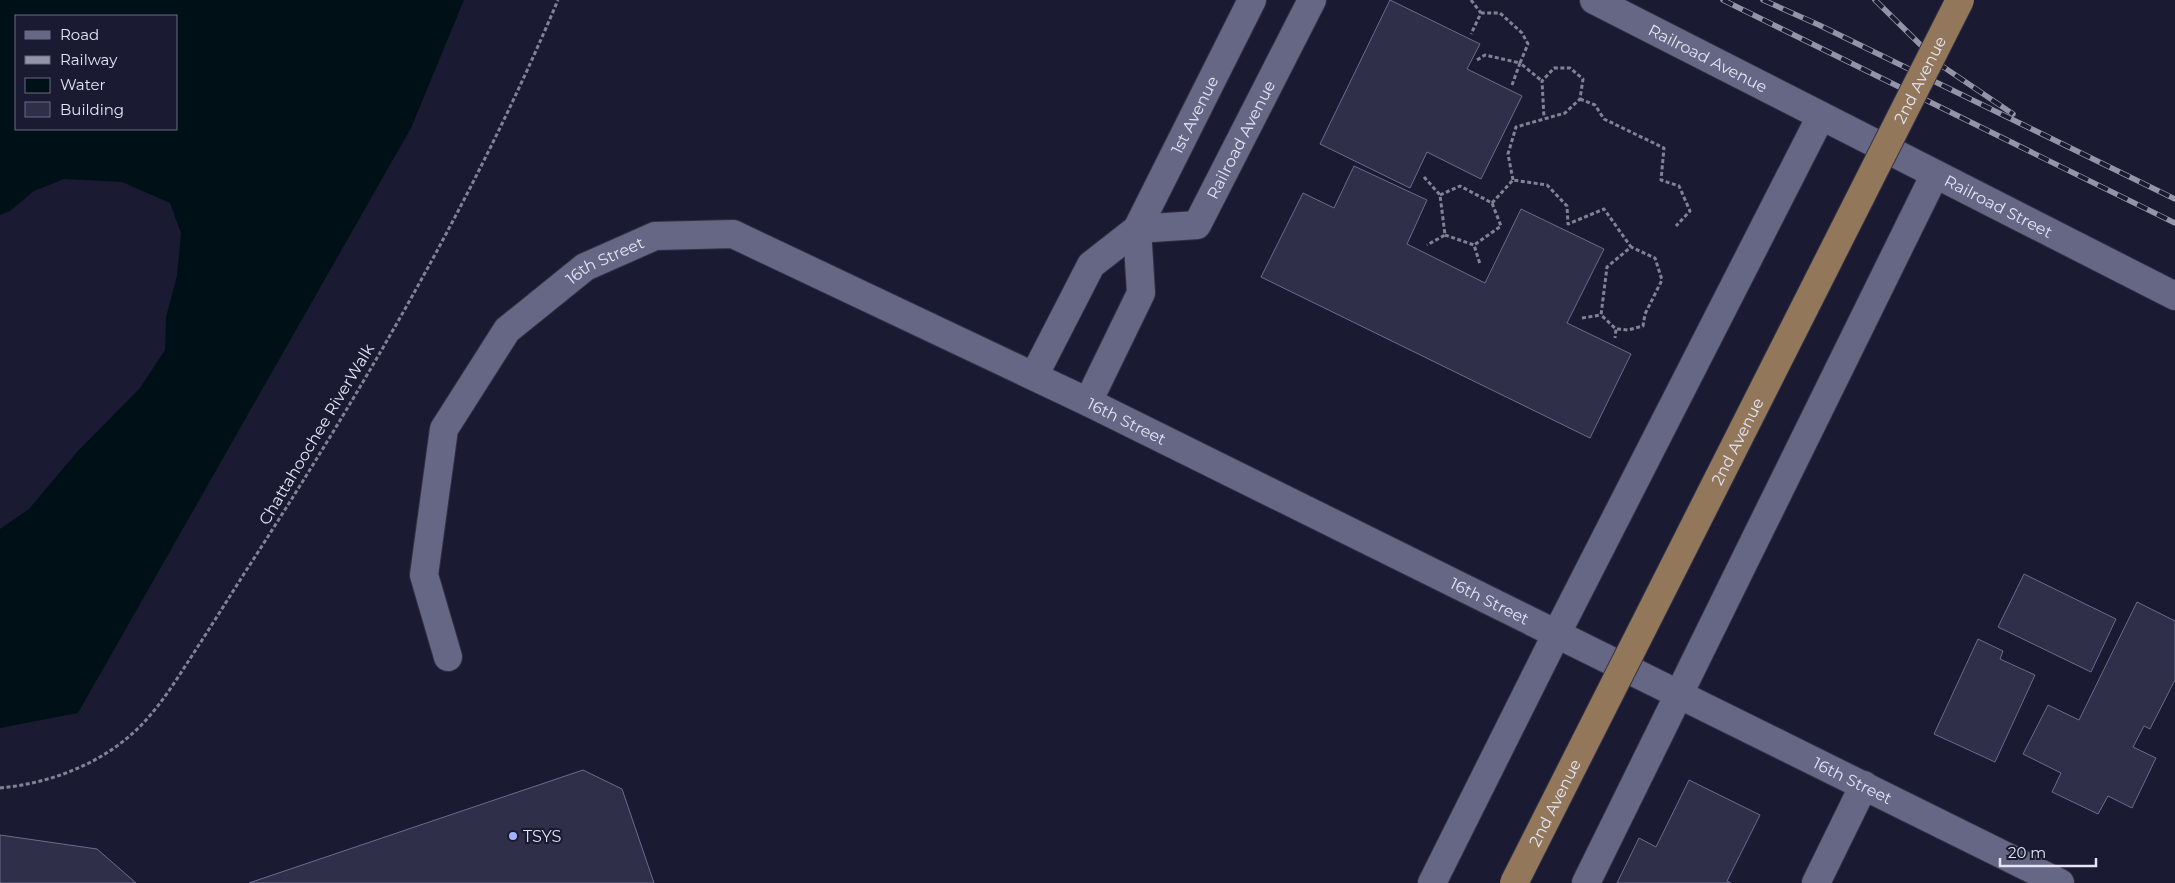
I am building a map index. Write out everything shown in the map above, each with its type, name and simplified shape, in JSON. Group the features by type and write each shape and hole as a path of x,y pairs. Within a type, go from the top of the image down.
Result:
{"main road":[{"name":"2nd Avenue","path":"1514,883 1960,0"}],"street":[{"name":"1st Avenue","path":"1034,376 1091,265 1137,230 1252,0"},
{"name":"Railroad Avenue","path":"1137,230 1197,225 1312,0"},
{"name":"Railroad Avenue","path":"1594,0 1821,116"},
{"path":"1432,883 1557,633 1821,116"},
{"name":"Railroad Street","path":"1821,116 2175,296"},
{"path":"1586,883 1935,174"},
{"path":"1088,402 1141,293 1137,230"},
{"name":"16th Street","path":"448,657 424,575 444,428 507,330 585,267 655,236 733,234 1088,402 1680,693 2060,883"},
{"path":"1816,883 1864,785"}],"path":[{"name":"Chattahoochee RiverWalk","path":"0,788 47,781 80,768 114,748 146,720 176,681 293,498 394,330 474,178 558,0"},
{"path":"1471,0 1481,13"},
{"path":"1472,34 1481,13"},
{"path":"1481,13 1500,13 1522,32 1528,44 1512,85"},
{"path":"1477,60 1485,55 1520,63 1542,81"},
{"path":"1513,180 1508,154 1516,127 1565,113 1580,99 1583,79 1570,68 1554,68 1542,81 1544,118"},
{"path":"1580,99 1594,105 1604,119 1664,148 1661,180 1679,186 1690,211 1676,226"},
{"path":"1424,177 1440,195 1445,235"},
{"path":"1492,203 1513,180"},
{"path":"1513,180 1547,185 1567,206 1568,224 1604,209 1631,247 1655,258 1662,280 1645,314 1643,326 1628,330 1616,329 1601,314"},
{"path":"1440,195 1460,186 1492,203 1501,226 1474,245"},
{"path":"1427,245 1445,235 1474,245"},
{"path":"1474,245 1480,264"},
{"path":"1601,314 1607,267 1631,247"},
{"path":"1582,318 1601,314"},
{"path":"1615,338 1616,329"}],"water":[{"path":"0,0 464,0 411,128 78,713 0,728 0,529 29,509 77,452 140,388 165,350 166,317 177,276 181,233 170,203 122,182 64,179 34,191 10,211 0,215"}],"building":[{"path":"1390,0 1480,44 1467,69 1522,96 1481,179 1427,152 1410,188 1320,144"},
{"path":"1354,166 1427,200 1407,244 1485,283 1521,209 1604,249 1567,323 1631,354 1590,438 1261,277 1303,193 1334,208"},
{"path":"2024,574 2116,619 2091,672 1998,627"},
{"path":"2137,602 2175,621 2175,680 2150,729 2144,726 2133,747 2156,758 2132,808 2108,796 2098,814 2052,792 2061,773 2023,754 2048,705 2079,720"},
{"path":"1978,639 2003,651 2000,659 2035,675 1995,762 1934,734"},
{"name":"TSYS","path":"583,770 622,789 654,883 249,883"},
{"path":"1689,780 1760,815 1727,881 1731,883 1617,883 1639,838 1656,847"},
{"path":"0,835 97,849 136,883 0,883"}],"railway":[{"path":"1723,0 2175,223"},
{"path":"1763,0 1819,25 2175,199"},
{"path":"1875,0 1942,66 2013,114"}],"place":[{"name":"TSYS","path":"513,836"}]}
